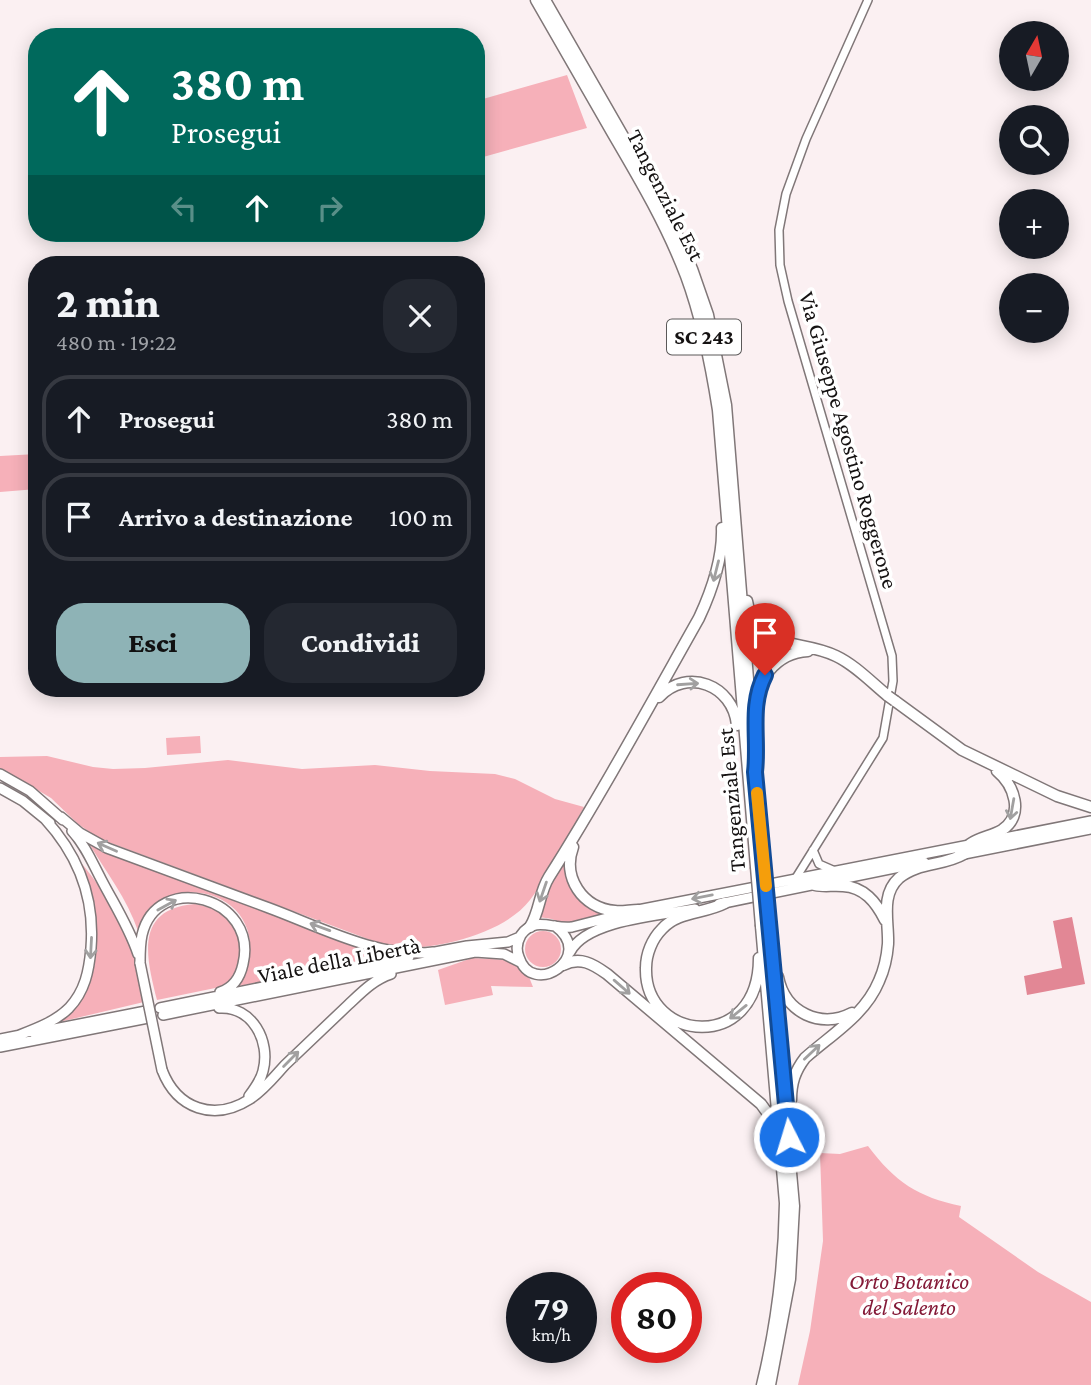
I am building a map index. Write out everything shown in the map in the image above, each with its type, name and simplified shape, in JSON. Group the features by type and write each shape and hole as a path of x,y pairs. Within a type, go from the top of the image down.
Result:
{"highway":[{"name":"Tangenziale Est","path":"536,0 664,225 686,276 710,363 718,410 761,881"},
{"name":"Tangenziale Est","path":"545,0 670,218 708,316 724,394 738,553 751,772"},
{"path":"530,927 537,912 542,888 587,818 708,598 721,550 720,502 723,479"},
{"path":"738,553 743,564 750,614 758,628 779,642 815,648 843,659 940,736 985,762 1057,796 1091,807"},
{"path":"751,772 757,752 755,704 765,675 792,653 824,651"},
{"path":"644,718 660,695 674,685 690,682 716,688 727,699 734,712 740,752 751,772"},
{"path":"970,844 978,838 1005,828 1013,815 1015,798 1009,782 985,762"},
{"path":"587,818 570,855 573,883 586,900 595,905 616,911 638,910"},
{"path":"791,1163 793,1077 805,1058 861,1011 872,996 884,966 888,941 887,901 890,891 901,876 919,867 953,860 964,854"},
{"path":"761,881 755,904 765,926 780,984 788,1000 798,1009 818,1019 833,1020 853,1013 872,996"},
{"path":"724,903 712,910 674,919 655,938 646,959 646,983 656,1004 674,1020 699,1026 714,1026 726,1022 743,1010 755,992 771,902 761,881"},
{"path":"815,885 852,887 866,894 875,903 886,923"},
{"path":"765,926 794,1206 770,1385"},
{"path":"765,926 785,1203"},
{"path":"566,960 590,963 601,970 761,1104 775,1129 789,1240"},
{"path":"762,1385 786,1280"}],"main road":[{"path":"0,774 30,791 80,833 107,848 394,952 433,952"},
{"path":"0,788 23,801 45,819 85,859 102,881"},
{"path":"23,801 30,791"},
{"path":"61,817 79,839 130,931 140,963 162,1070 173,1091 189,1104 211,1110 222,1110 240,1104 267,1085 369,985 389,974 457,956"},
{"path":"17,1036 52,1020 69,1007 84,986 90,962 91,916 88,894 69,849 45,819"},
{"path":"566,960 579,939 603,927 724,903 836,871 1091,821"},
{"path":"522,963 517,950 520,937 530,927 544,923 572,927 638,910 794,884 815,885 1091,829"},
{"path":"140,963 142,934 146,924 157,909 178,899 204,899 220,906 242,931 244,957 242,969 233,985 222,992 161,1012"},
{"path":"555,926 567,941 566,960"},
{"name":"Viale della Libertà","path":"161,1012 433,952 516,940 520,937"},
{"name":"Viale della Libertà","path":"161,1012 474,953 512,957 528,970 540,975 554,972 566,960"},
{"path":"161,1012 229,1007 250,1019 264,1046 264,1064 256,1087 240,1104"},
{"path":"0,1039 147,1014 0,1047"}],"street":[{"name":"Via Giuseppe Agostino Roggerone","path":"794,884 883,738 890,708 893,667 780,265 779,230 786,194 806,139 868,0"},
{"path":"813,849 819,864 836,871"}],"green space":[{"path":"567,75 587,128 485,156 485,98"},
{"path":"28,454 28,490 0,492 0,456"},
{"path":"200,736 201,753 167,755 166,738"},
{"path":"47,756 113,769 228,760 302,769 375,765 495,774 515,779 555,799 584,807 545,878 518,912 503,923 467,938 427,946 392,948 100,839 78,824 51,798 0,768 0,757"},
{"path":"88,842 98,849 242,902 397,955 234,987 246,968 250,946 245,924 231,906 219,898 205,894 177,894 152,907 138,931 122,896"},
{"path":"565,857 565,869 571,886 608,913 565,925 539,917 543,899"},
{"path":"78,859 120,920 130,943 144,1002 51,1024 77,1005 94,969 97,940 95,912 91,889"},
{"path":"195,904 221,913 235,929 241,949 237,969 225,986 157,1000 148,952 153,925 162,915 175,908"},
{"path":"543,931 556,936 561,949 556,962 543,967 530,962 525,949 530,936"},
{"path":"472,958 511,960 529,977 533,987 491,986 493,995 445,1005 438,970"},
{"name":"Orto Botanico del Salento","path":"868,1146 888,1169 908,1186 932,1198 961,1206 959,1217 1038,1272 1091,1302 1091,1385 798,1385 810,1331 823,1241 820,1153 840,1154"}],"shaded area":[{"path":"1072,917 1085,984 1027,995 1024,976 1062,968 1053,921"}],"slow traffic":[{"path":"757,793 766,886"}],"route":[{"path":"765,675 755,704 755,772 789,1137"}]}
